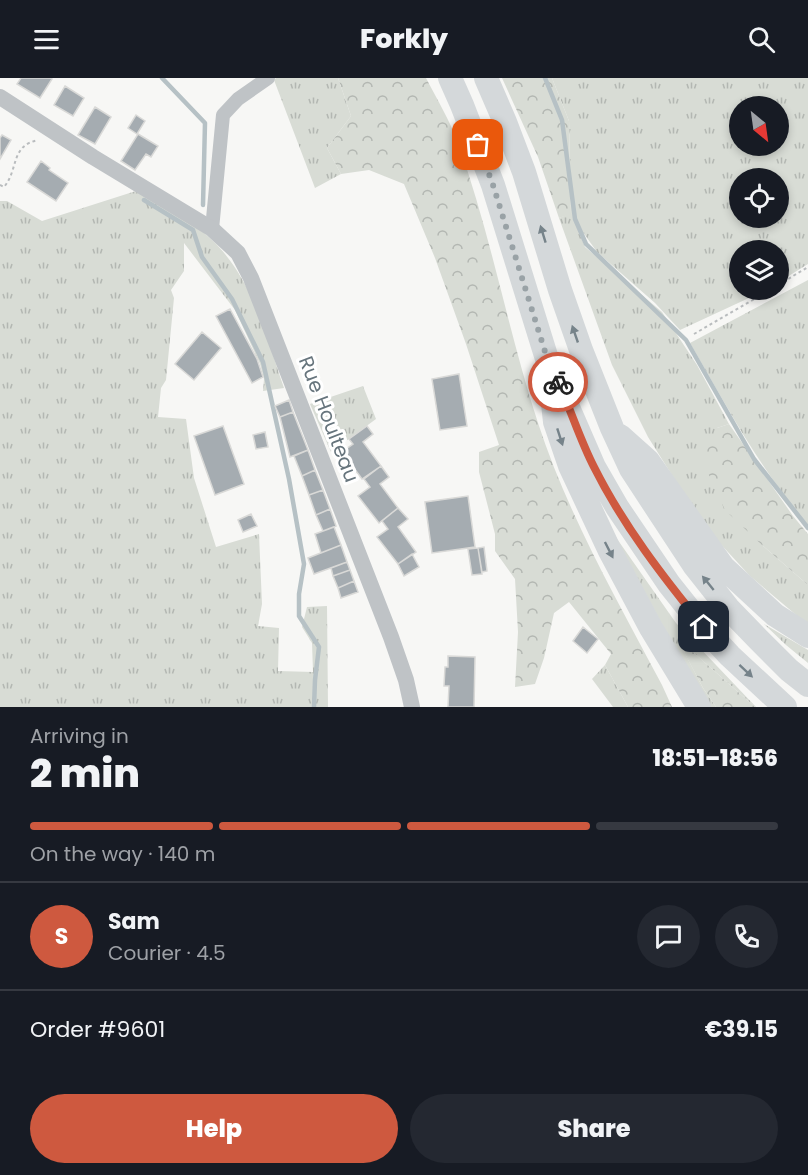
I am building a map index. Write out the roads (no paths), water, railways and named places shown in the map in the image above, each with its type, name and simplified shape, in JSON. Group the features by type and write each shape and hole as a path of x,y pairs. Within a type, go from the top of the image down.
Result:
{"highway":[{"path":"450,78 493,185 547,358 594,467 617,507 669,584 730,656 785,707"},
{"path":"486,78 524,172 581,350 631,469 694,565 728,608 789,670 808,684"},
{"path":"547,358 555,422 570,466 609,549 651,628 699,707"},
{"path":"612,428 648,461 723,567 775,615 808,636"}],"street":[{"path":"212,229 223,115 238,99 268,78"},
{"name":"Rue Houlteau","path":"0,98 212,229 238,253 251,278 391,637 406,680 412,707"}],"waterway":[{"path":"162,78 205,123 203,205"},
{"path":"545,78 562,120 575,219 586,244 686,340 754,459 808,528"},
{"path":"144,200 193,230 202,257 232,299 263,362 289,479 304,564 299,594 299,616 319,647 314,707"}]}
